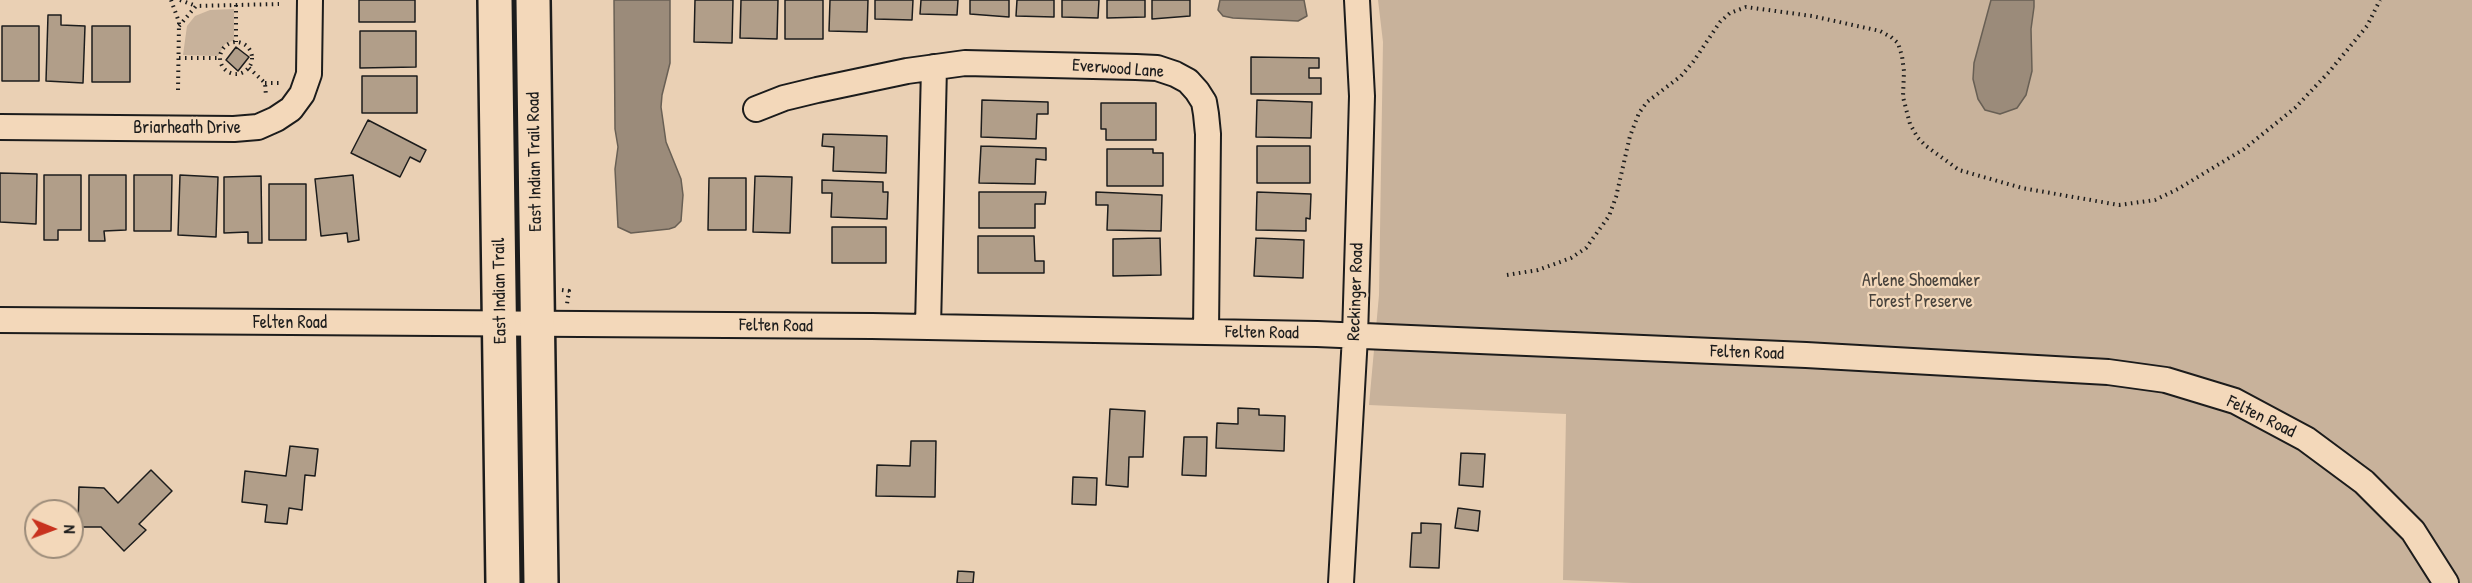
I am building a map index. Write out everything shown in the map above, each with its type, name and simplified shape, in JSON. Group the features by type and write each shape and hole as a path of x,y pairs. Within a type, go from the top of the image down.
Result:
{"main road":[{"name":"East Indian Trail","path":"495,0 503,583"},
{"name":"East Indian Trail Road","path":"533,0 537,324"},
{"name":"East Indian Trail","path":"537,324 541,583"}],"street":[{"name":"Briarheath Drive","path":"0,127 234,129 258,127 276,120 291,109 302,94 309,74 310,0"},
{"name":"Reckinger Road","path":"1341,583 1355,336 1362,96 1357,0"},
{"name":"Everwood Lane","path":"756,109 817,90 965,63 1136,66 1156,68 1188,81 1203,102 1208,134 1206,332"},
{"path":"928,327 934,67"},
{"name":"Felten Road","path":"0,320 928,327 1206,332 1806,355 2108,372 2166,380 2235,401 2306,439 2364,482 2414,531 2446,583"}],"path":[{"path":"1507,275 1538,270 1571,258 1586,248 1609,216 1616,197 1630,136 1639,113 1647,102 1687,69 1720,22 1730,13 1746,8 1812,16 1880,31 1891,36 1898,42 1902,56 1903,97 1910,124 1926,146 1959,170 2022,188 2119,205 2137,204 2170,193 2244,149 2295,108 2329,72 2367,26 2380,0"},
{"path":"178,92 176,1 196,6 279,4"},
{"path":"236,5 236,42"},
{"path":"178,26 196,6"},
{"path":"236,42 243,44 251,52 252,58 249,68 239,74 228,72 220,58 225,46 236,42"},
{"path":"179,58 220,58"},
{"path":"249,68 266,83 279,83"},
{"path":"266,83 266,96"}],"green space":[{"path":"507,0 521,0 519,144 507,11"},
{"name":"Arlene Shoemaker Forest Preserve","path":"1378,0 2472,0 2472,583 1633,583 1563,580 1566,414 1369,405 1379,295 1383,42"},
{"path":"234,9 234,40 225,44 218,56 183,55 187,26 195,16 210,10"}],"shaded area":[{"path":"614,0 670,0 670,63 661,107 666,142 681,179 683,195 681,221 669,229 631,233 618,227 615,169 618,147 615,129"},
{"path":"1220,0 1304,0 1307,16 1298,21 1233,18 1223,16 1218,10"},
{"path":"1991,0 2034,0 2031,29 2032,71 2026,95 2017,108 2000,114 1985,110 1978,99 1973,79 1974,63"}],"building":[{"path":"359,0 415,0 415,22 359,22"},
{"path":"695,0 733,0 732,43 694,42"},
{"path":"741,0 778,0 777,39 740,38"},
{"path":"785,0 823,0 823,39 785,39"},
{"path":"830,0 868,0 867,32 829,31"},
{"path":"875,0 913,0 912,20 875,19"},
{"path":"921,0 958,0 957,15 920,14"},
{"path":"970,0 1009,0 1009,17 970,14"},
{"path":"1017,0 1054,0 1054,17 1016,16"},
{"path":"1062,0 1099,0 1098,18 1062,17"},
{"path":"1107,0 1145,0 1145,17 1107,18"},
{"path":"1152,0 1190,0 1190,16 1152,19"},
{"path":"48,15 61,15 61,25 85,26 83,83 46,81"},
{"path":"2,26 39,26 39,81 2,81"},
{"path":"92,26 130,26 130,82 92,82"},
{"path":"360,31 416,31 416,67 360,68"},
{"path":"236,47 249,57 238,71 226,60"},
{"path":"1251,57 1319,58 1319,68 1309,68 1309,78 1321,78 1321,94 1251,94"},
{"path":"362,76 417,76 417,113 362,113"},
{"path":"982,100 1048,102 1048,114 1037,114 1036,139 981,137"},
{"path":"1257,100 1312,102 1311,138 1256,137"},
{"path":"1101,103 1156,103 1156,140 1106,140 1106,129 1101,129"},
{"path":"368,120 426,150 420,162 410,157 400,177 351,153"},
{"path":"823,134 887,136 886,173 833,171 834,147 822,146"},
{"path":"981,146 1046,148 1046,160 1036,159 1035,184 979,183"},
{"path":"1257,146 1310,146 1310,183 1257,183"},
{"path":"1107,149 1153,149 1153,153 1163,153 1163,186 1107,186"},
{"path":"0,173 37,174 36,224 0,222"},
{"path":"44,175 81,175 81,230 58,230 58,240 44,240"},
{"path":"89,175 126,175 126,230 104,231 105,241 89,241"},
{"path":"134,175 172,175 171,231 134,231"},
{"path":"180,175 218,177 216,237 178,235"},
{"path":"353,175 359,240 348,242 347,233 321,236 315,179"},
{"path":"261,176 262,243 248,243 248,232 224,233 224,177"},
{"path":"755,176 792,177 790,233 753,232"},
{"path":"709,178 746,178 746,230 708,230"},
{"path":"822,180 883,182 883,192 888,192 887,219 831,217 832,193 822,193"},
{"path":"269,184 306,184 306,240 269,240"},
{"path":"979,192 1046,192 1045,204 1035,204 1035,228 979,228"},
{"path":"1096,192 1162,195 1161,231 1107,230 1108,205 1096,205"},
{"path":"1257,192 1311,194 1310,219 1306,218 1306,231 1256,230"},
{"path":"832,227 886,227 886,263 832,263"},
{"path":"978,236 1034,236 1035,261 1044,261 1044,273 978,273"},
{"path":"1160,238 1161,275 1113,276 1113,239"},
{"path":"1256,238 1304,240 1303,278 1254,276"},
{"path":"1238,408 1259,409 1259,415 1285,416 1284,451 1216,448 1217,423 1238,424"},
{"path":"1110,409 1145,411 1143,457 1129,457 1128,487 1106,485"},
{"path":"1184,437 1207,437 1206,476 1182,475"},
{"path":"911,441 936,441 935,497 876,496 877,465 910,466"},
{"path":"290,446 318,449 315,476 305,475 302,510 289,508 287,524 265,522 267,505 242,502 245,471 286,476"},
{"path":"1461,453 1485,454 1483,487 1459,485"},
{"path":"151,470 172,491 139,524 146,530 124,551 101,527 84,527 84,499 79,499 79,487 104,488 118,503"},
{"path":"1073,477 1097,478 1096,505 1072,504"},
{"path":"1458,508 1480,511 1478,531 1455,528"},
{"path":"1421,523 1441,524 1439,568 1410,567 1412,533 1421,533"},
{"path":"958,571 974,572 973,583 957,583"}]}
